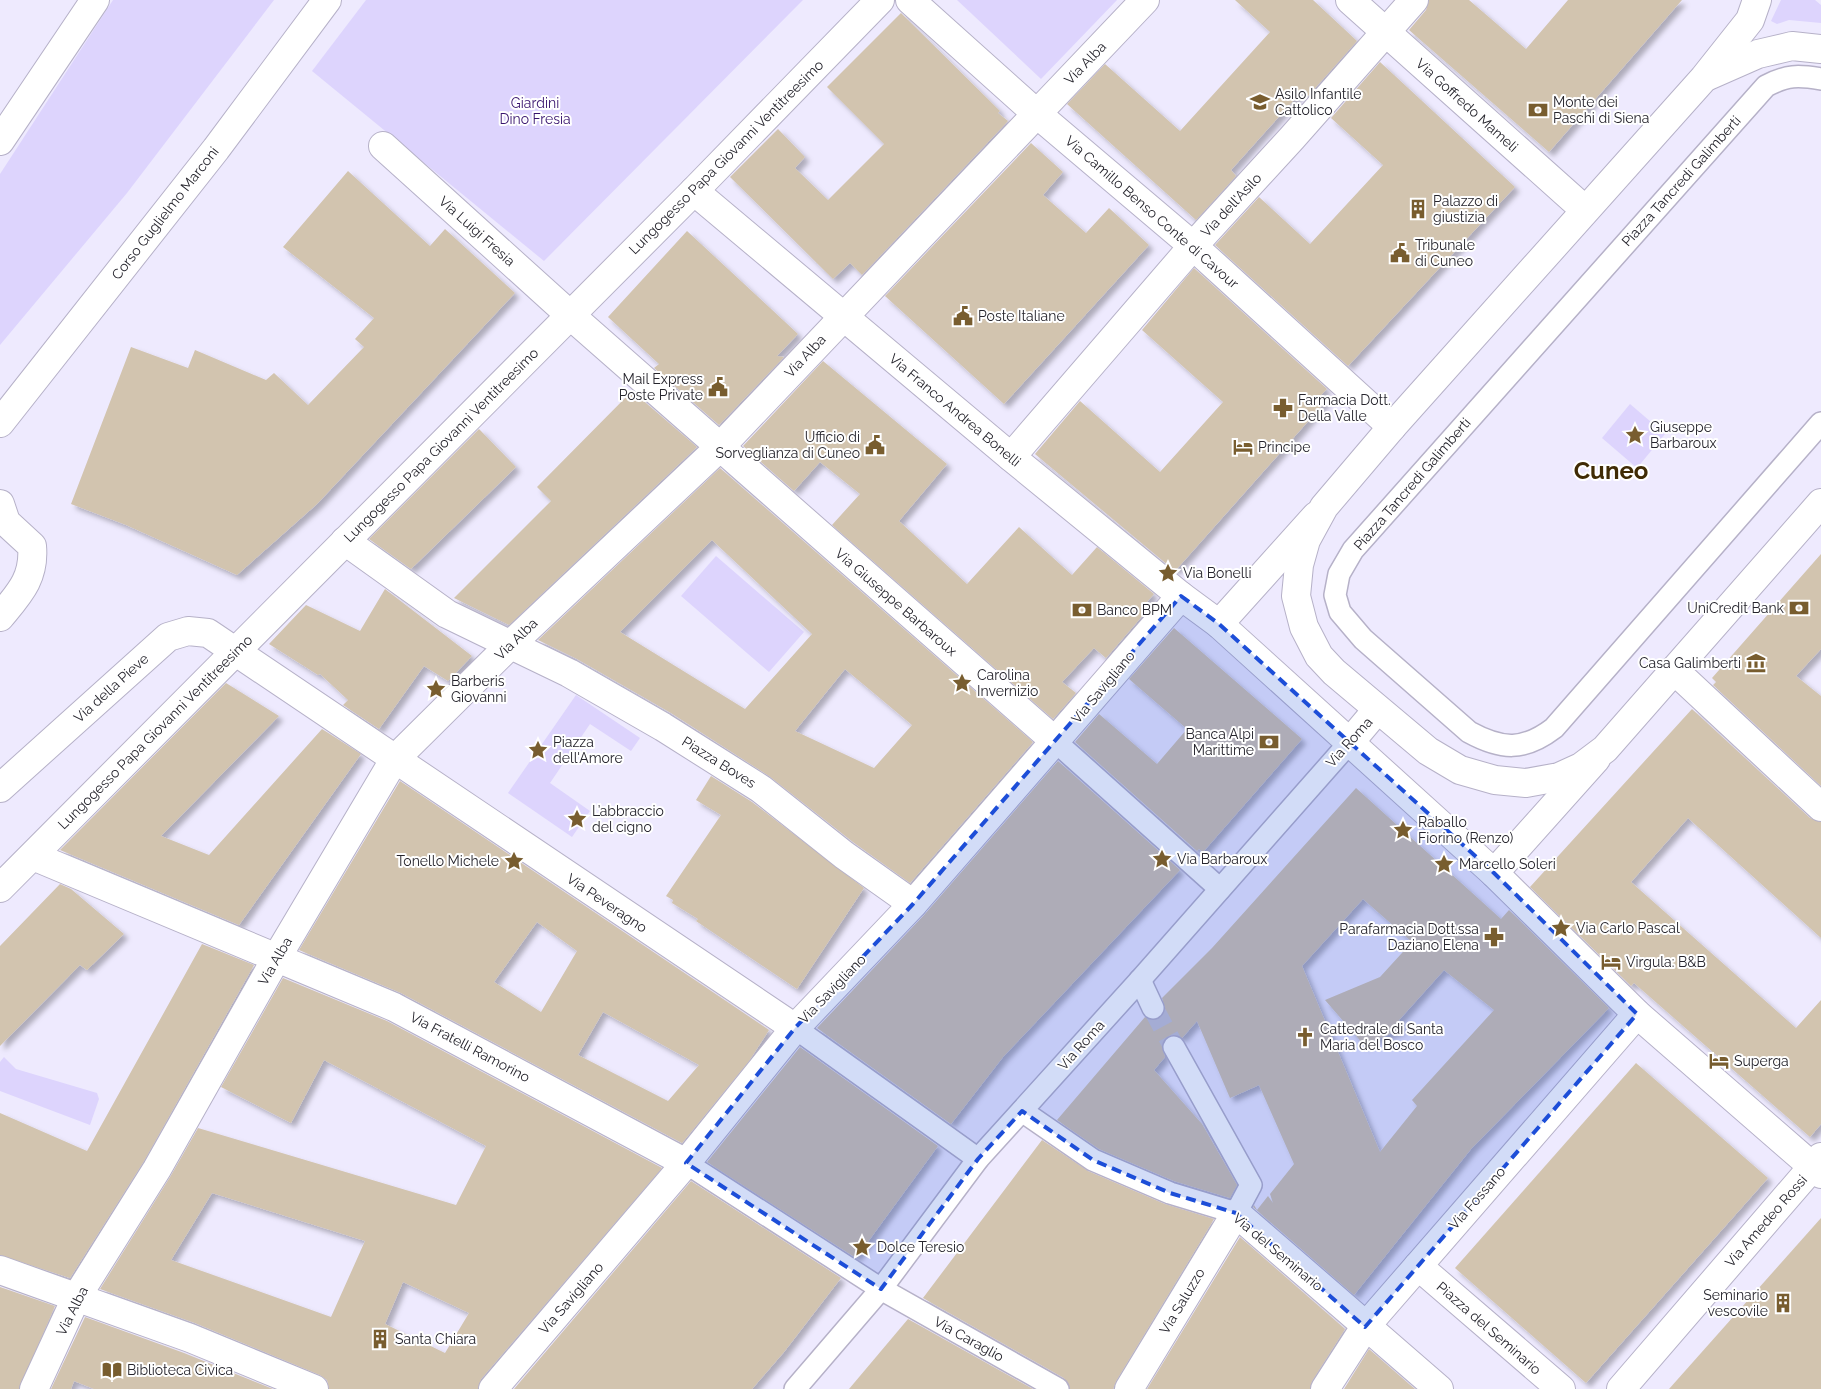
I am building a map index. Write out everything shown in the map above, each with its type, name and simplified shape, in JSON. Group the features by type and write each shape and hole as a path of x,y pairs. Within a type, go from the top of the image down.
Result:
{"street":[{"path":"0,140 95,0"},
{"name":"Corso Guglielmo Marconi","path":"0,423 216,149 327,0"},
{"name":"Lungogesso Papa Giovanni Ventitreesimo","path":"0,888 694,191 880,0"},
{"name":"Via Camillo Benso Conte di Cavour","path":"910,0 1036,113 1193,246 1392,427"},
{"name":"Via Alba","path":"34,1389 76,1298 157,1169 277,957 394,760 510,645 720,447 1145,0"},
{"name":"Via Goffredo Mameli","path":"1350,0 1585,210"},
{"name":"Via dell'Asilo","path":"1011,457 1193,246 1414,0"},
{"path":"1757,0 1750,20 1704,78 1219,624 1494,873 1637,1014 1818,1166"},
{"path":"1704,78 1758,54 1792,46 1821,49"},
{"name":"Piazza Tancredi Galimberti","path":"1821,78 1783,77 1766,86 1353,550 1339,574 1335,595 1340,612 1363,639 1469,732 1484,741 1503,745 1521,745 1537,741 1554,728 1821,424"},
{"name":"Via Luigi Fresia","path":"384,146 570,315"},
{"name":"Via Franco Andrea Bonelli","path":"694,191 1011,457 1181,596 1219,624"},
{"name":"Via Giuseppe Barbaroux","path":"570,315 1056,742 1220,889"},
{"path":"1494,873 1821,503"},
{"path":"1324,508 1306,540 1298,565 1296,596 1304,627 1319,656 1377,710 1428,751 1460,770 1495,780 1526,783 1559,777 1581,767 1605,749"},
{"path":"0,618 20,593 33,563 32,546 2,515"},
{"name":"Piazza Boves","path":"345,541 447,614 568,673 663,727 761,789 844,855 913,904"},
{"name":"Via Savigliano","path":"493,1389 686,1163 795,1028 913,904 1056,742 1181,596"},
{"name":"Via della Pieve","path":"0,788 168,637 188,631 208,633 234,651"},
{"name":"Via Peveragno","path":"234,651 795,1028 978,1159"},
{"path":"1674,670 1821,807"},
{"name":"Via Roma","path":"796,1389 881,1289 978,1159 1140,980 1377,710"},
{"name":"Via Fratelli Ramorino","path":"33,856 394,1007 686,1163 881,1289"},
{"path":"1140,980 1153,1008"},
{"name":"Via Fossano","path":"1325,1389 1365,1326 1637,1014"},
{"path":"1174,1047 1252,1185 1236,1213"},
{"name":"Via del Seminario","path":"1022,1111 1092,1160 1170,1193 1236,1213 1365,1326"},
{"name":"Via Amedeo Rossi","path":"1621,1389 1818,1166"},
{"name":"Via Saluzzo","path":"1129,1389 1236,1213"},
{"name":"Piazza del Seminario","path":"1418,1266 1561,1389"},
{"path":"0,1270 190,1338 314,1389"},
{"name":"Via Caraglio","path":"881,1289 1058,1389"},
{"path":"1365,1326 1438,1389"}],"highlighted area":[{"path":"1181,596 1219,624 1494,873 1637,1014 1365,1327 1236,1213 1170,1193 1093,1160 1022,1111 978,1159 881,1289 686,1163 795,1028 913,904"}],"green space":[{"path":"113,0 274,0 127,193 0,345 0,174"},
{"name":"Giardini Dino Fresia","path":"366,0 803,0 544,261 312,71"},
{"path":"957,0 1117,0 1041,79"},
{"path":"1781,0 1815,0 1821,5 1821,23 1789,20 1777,24 1771,21"},
{"path":"1630,404 1665,434 1637,468 1602,438"},
{"path":"716,556 804,632 769,672 681,596"},
{"path":"576,695 640,738 631,751 590,724 550,783 590,811 572,837 508,793"},
{"path":"4,1057 16,1069 97,1093 99,1099 90,1125 0,1091 0,1062"}],"building":[{"path":"1235,0 1313,0 1357,41 1308,96 1302,91 1231,170 1236,176 1196,220 1067,104 1105,64 1180,131 1270,32"},
{"path":"1429,0 1469,0 1526,49 1568,0 1682,0 1549,152 1409,30 1426,10"},
{"path":"901,13 1008,121 862,275 850,263 833,279 730,177 778,129 805,157 795,168 828,200 884,144 827,87"},
{"name":"Palazzo di giustizia","path":"1380,62 1515,187 1348,366 1215,245 1259,197 1310,244 1383,165 1331,118"},
{"path":"1031,143 1063,172 1043,195 1086,233 1109,208 1149,245 1004,404 885,296"},
{"path":"348,171 430,246 445,229 515,293 317,504 237,575 126,525 71,504 131,347 188,368 195,350 266,380 274,373 308,405 364,347 355,339 374,318 283,247"},
{"path":"687,231 798,334 777,356 784,357 719,425 654,368 659,364 608,317"},
{"path":"1194,268 1327,389 1321,395 1327,400 1175,571 1035,454 1080,401 1160,472 1223,402 1142,330"},
{"path":"823,361 947,464 899,521 967,584 1019,527 1072,575 1097,547 1154,594 1146,603 1150,607 1106,658 1094,648 1062,682 1076,693 1053,719 832,525 860,494 820,462 794,491 743,446"},
{"path":"632,391 697,447 509,625 454,598 551,501 537,487"},
{"path":"479,429 516,467 411,569 369,539"},
{"path":"720,468 1033,742 910,883 853,842 769,776 671,713 577,659 538,640","holes":["712,540 812,634 745,709 620,632","845,669 912,725 874,768 795,731"]},
{"path":"1821,554 1821,649 1796,676 1821,696 1821,786 1713,685 1716,682 1712,678"},
{"path":"385,589 472,656 448,681 424,666 379,729 343,705 348,700 320,674 318,675 269,644 306,605 360,631"},
{"path":"1174,628 1302,739 1203,852 1199,849 1197,851 1075,742 1099,714 1157,764 1187,729 1129,679"},
{"path":"226,683 279,716 161,836 209,855 322,729 361,754 239,925 60,850"},
{"path":"1692,709 1810,818 1821,822 1821,938 1688,818 1631,882 1796,1028 1821,1000 1821,1124 1810,1137 1634,983 1631,986 1530,887"},
{"path":"1058,761 1180,870 1003,1057 951,1124 817,1028 924,915"},
{"path":"711,776 752,802 864,888 797,989 696,921 698,919 672,903 673,900 666,896 721,815 696,800"},
{"path":"400,781 769,1030 749,1061 682,1143 401,993 299,950","holes":["537,922 577,951 541,1012 494,982","603,1012 699,1065 668,1101 578,1055"]},
{"path":"1356,788 1501,919 1509,910 1609,1008 1471,1149 1354,1295 1253,1207 1254,1205 1257,1210 1268,1196 1273,1203 1270,1194 1294,1164 1259,1085 1230,1098 1197,1021 1182,1038 1174,1035 1164,1040 1162,1047 1165,1057 1154,1070 1202,1124 1237,1185 1230,1198 1174,1181 1099,1149 1057,1120 1145,1017 1152,1020 1163,1016 1165,1009 1162,998 1212,948","holes":["1363,899 1412,942 1380,977 1325,1000 1364,1045 1402,1029 1399,1020 1444,970 1494,1010 1412,1100 1417,1106 1380,1152 1302,966"]},
{"path":"60,884 71,889 124,934 87,970 80,965 0,1046 0,946"},
{"path":"202,944 254,965 144,1161 70,1278 0,1255 0,1113 87,1151"},
{"path":"283,978 387,1021 662,1168 481,1379 478,1389 329,1389 327,1380 320,1375 195,1323 100,1289 170,1177 198,1128 456,1205 486,1146 324,1060 291,1123 221,1087","holes":["212,1193 365,1241 331,1317 171,1260","403,1282 469,1313 445,1353 385,1324"]},
{"path":"800,1047 938,1146 856,1258 707,1162"},
{"path":"1636,1063 1768,1178 1586,1383 1455,1268"},
{"path":"1042,1140 1088,1171 1165,1204 1214,1219 1116,1381 1113,1389 1070,1389 1064,1378 923,1298"},
{"path":"691,1181 841,1278 784,1352 752,1389 514,1389"},
{"name":"Seminario vescovile","path":"1821,1218 1821,1389 1669,1389"},
{"path":"1240,1237 1345,1329 1312,1381 1310,1389 1147,1389"},
{"path":"0,1287 55,1306 19,1389 0,1389"},
{"path":"85,1317 184,1353 273,1389 94,1389 74,1381 71,1389 51,1389"},
{"path":"908,1319 1033,1389 849,1389"},
{"path":"1369,1349 1409,1384 1415,1389 1344,1389"}],"tunnel":[{"path":"1153,1008 1174,1047"}],"place":[{"name":"Asilo Infantile Cattolico","path":"1260,102"},
{"name":"Monte dei Paschi di Siena","path":"1538,110"},
{"name":"Palazzo di giustizia","path":"1418,209"},
{"name":"Tribunale di Cuneo","path":"1400,253"},
{"name":"Poste Italiane","path":"963,316"},
{"name":"Mail Express Poste Private","path":"718,387"},
{"name":"Farmacia Dott. Della Valle","path":"1283,408"},
{"name":"Giuseppe Barbaroux","path":"1635,435"},
{"name":"Ufficio di Sorveglianza di Cuneo","path":"875,445"},
{"name":"Principe","path":"1243,447"},
{"name":"Via Bonelli","path":"1168,573"},
{"name":"UniCredit Bank","path":"1799,608"},
{"name":"Banco BPM","path":"1082,610"},
{"name":"Casa Galimberti","path":"1756,663"},
{"name":"Carolina Invernizio","path":"962,683"},
{"name":"Barberis Giovanni","path":"436,689"},
{"name":"Banca Alpi Marittime","path":"1269,742"},
{"name":"Piazza dell'Amore","path":"538,750"},
{"name":"L’abbraccio del cigno","path":"577,819"},
{"name":"Raballo Fiorino (Renzo)","path":"1403,830"},
{"name":"Via Barbaroux","path":"1162,859"},
{"name":"Tonello Michele","path":"514,861"},
{"name":"Marcello Soleri","path":"1444,864"},
{"name":"Via Carlo Pascal","path":"1561,928"},
{"name":"Parafarmacia Dott.ssa Daziano Elena","path":"1494,937"},
{"name":"Virgula: B&B","path":"1611,962"},
{"name":"Cattedrale di Santa Maria del Bosco","path":"1305,1037"},
{"name":"Superga","path":"1719,1061"},
{"name":"Dolce Teresio","path":"862,1247"},
{"name":"Seminario vescovile","path":"1783,1303"},
{"name":"Santa Chiara","path":"380,1339"},
{"name":"Biblioteca Civica","path":"112,1370"}],"district":[{"name":"Cuneo","path":"1611,470"}]}
